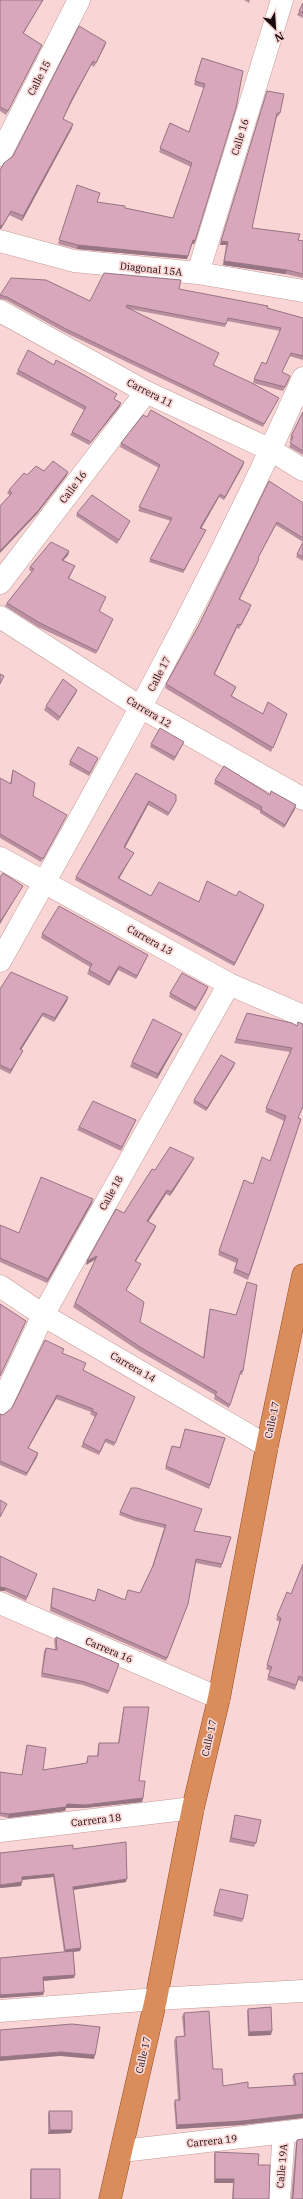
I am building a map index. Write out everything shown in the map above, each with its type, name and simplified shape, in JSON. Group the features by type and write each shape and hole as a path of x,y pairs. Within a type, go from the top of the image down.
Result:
{"highway":[{"name":"Calle 17","path":"110,2199 156,1999 193,1808 219,1698 267,1446 303,1275"}],"street":[{"name":"Calle 15","path":"0,155 79,0"},
{"name":"Calle 16","path":"198,273 282,0"},
{"name":"Diagonal 15A","path":"0,242 74,261 198,273 303,291"},
{"name":"Carrera 11","path":"0,311 146,392 271,450 303,470"},
{"name":"Calle 17","path":"0,961 142,708 271,450 303,378"},
{"name":"Calle 16","path":"0,583 146,392"},
{"name":"Carrera 12","path":"0,617 142,708 303,799"},
{"name":"Carrera 13","path":"0,858 229,984 303,1016"},
{"name":"Calle 18","path":"0,1406 43,1315 229,984"},
{"name":"Carrera 14","path":"0,1286 43,1315 267,1446"},
{"name":"Carrera 16","path":"0,1603 219,1698"},
{"name":"Carrera 18","path":"0,1831 193,1808"},
{"path":"0,2011 156,1999 303,1991"},
{"name":"Carrera 19","path":"122,2151 294,2132"},
{"name":"Calle 19A","path":"279,2199 294,2132"}],"building":[{"path":"0,0 43,0 23,33 42,45 8,111 0,107"},
{"path":"303,3 303,13 299,11"},
{"path":"79,26 106,42 96,63 93,61 72,99 63,119 73,124 23,216 11,211 3,225 0,226 0,170 4,163 13,156"},
{"path":"202,58 243,71 236,108 195,241 193,240 188,256 78,245 59,240 77,185 100,193 97,202 125,206 125,208 173,218 192,163 160,148 170,123 189,132 205,84 195,81"},
{"path":"267,91 284,94 280,113 277,113 252,228 300,234 298,240 303,241 303,274 287,270 224,261 228,242 221,241"},
{"path":"104,273 181,280 179,289 268,306 267,308 303,318 303,356 291,353 282,372 290,376 285,387 254,379 262,362 266,364 281,328 228,318 226,324 127,305 126,307 219,353 213,365 252,383 279,398 264,424 66,329 7,297 0,295 11,278 46,280 90,301"},
{"path":"28,350 54,365 56,360 117,394 114,399 121,403 91,442 72,432 86,407 18,370"},
{"path":"151,410 244,462 225,497 220,494 200,528 206,530 184,570 150,559 172,518 139,507 160,465 121,443 143,415 147,417"},
{"path":"303,412 303,451 290,443 293,437 291,436"},
{"path":"53,461 68,472 38,511 0,551 0,506 12,493 9,490 24,473 27,475 36,466 44,471"},
{"path":"269,481 303,503 303,538 277,522 239,599 251,605 241,625 238,624 214,674 236,687 231,696 263,714 268,702 287,714 273,748 166,684 199,625"},
{"path":"92,495 130,521 119,540 77,513"},
{"path":"51,542 69,551 62,560 75,566 68,578 106,597 99,611 113,619 97,651 40,623 7,603 34,569 30,567"},
{"path":"303,542 303,557 297,554"},
{"path":"0,674 4,676 0,684"},
{"path":"63,679 77,690 60,717 46,706"},
{"path":"160,728 184,742 175,757 151,744"},
{"path":"78,747 98,758 90,773 70,761"},
{"path":"224,766 270,795 271,791 296,805 285,825 261,810 262,807 215,780"},
{"path":"13,770 35,783 33,796 67,815 43,859 0,834 0,778 11,784"},
{"path":"136,773 176,795 176,801 169,813 149,801 124,847 134,853 118,878 151,896 159,882 199,902 207,881 236,896 239,891 264,905 235,963 76,877"},
{"path":"3,873 23,886 0,922 0,877"},
{"path":"59,906 148,955 137,976 119,966 110,982 89,970 92,964 42,934"},
{"path":"11,972 68,997 55,1018 43,1013 20,1049 23,1051 11,1070 0,1065 0,989"},
{"path":"182,973 208,987 196,1008 170,993"},
{"path":"247,1013 292,1023 297,1026 298,1022 303,1024 303,1106 298,1118 301,1119 249,1275 235,1269 238,1259 219,1251 244,1180 253,1184 262,1157 270,1161 286,1116 266,1108 292,1048 236,1039"},
{"path":"153,1019 182,1034 158,1074 132,1062"},
{"path":"221,1055 235,1063 207,1108 194,1100"},
{"path":"93,1101 136,1120 122,1147 79,1127"},
{"path":"170,1147 194,1158 171,1192 167,1190 147,1221 156,1226 135,1261 141,1264 126,1290 144,1302 140,1322 204,1358 210,1309 236,1315 247,1282 257,1285 243,1371 241,1371 230,1405 215,1395 217,1392 140,1347 75,1303 97,1256 87,1261 116,1209 124,1213 152,1169 155,1170"},
{"path":"41,1177 93,1199 48,1279 0,1258 0,1225 19,1233"},
{"path":"0,1304 26,1321 0,1376"},
{"path":"45,1340 64,1349 62,1353 86,1363 83,1370 135,1397 115,1443 106,1439 100,1452 83,1443 97,1413 92,1411 93,1409 57,1395 28,1448 38,1453 27,1473 0,1461 0,1414 3,1415 12,1408"},
{"path":"185,1429 225,1438 210,1485 166,1466 172,1446 180,1448"},
{"path":"131,1488 137,1488 202,1509 194,1531 231,1537 222,1564 196,1559 188,1604 167,1658 51,1607 53,1588 95,1601 98,1589 125,1600 128,1590 140,1593 153,1566 166,1525 136,1518 120,1512"},
{"path":"0,1500 7,1504 0,1517"},
{"path":"0,1556 37,1574 27,1597 0,1587"},
{"path":"303,1564 303,1678 299,1676 296,1685 268,1676 272,1667 267,1665 281,1618 277,1616 287,1592 291,1594"},
{"path":"56,1637 119,1664 109,1691 85,1682 42,1673 46,1648 57,1650"},
{"path":"124,1707 149,1707 139,1781 145,1781 143,1798 85,1805 67,1804 66,1807 9,1814 0,1813 0,1772 22,1775 27,1745 46,1748 43,1770 87,1763 88,1756 98,1756 99,1743 119,1743"},
{"path":"235,1815 261,1820 256,1843 231,1838"},
{"path":"126,1842 127,1879 73,1887 81,1948 65,1950 54,1874 22,1877 22,1882 0,1885 0,1853 73,1845 73,1849"},
{"path":"220,1889 248,1895 243,1919 214,1912"},
{"path":"73,1951 75,1975 43,1977 44,1992 0,1995 0,1958"},
{"path":"271,2007 272,2031 249,2032 248,2009"},
{"path":"209,2011 213,2069 222,2069 223,2086 248,2082 248,2088 296,2085 294,2074 303,2073 303,2114 242,2121 177,2125 175,2100 180,2100 176,2037 185,2036 184,2013"},
{"path":"72,2024 100,2027 95,2055 61,2052 0,2057 0,2030"},
{"path":"49,2111 72,2111 72,2130 50,2130"},
{"path":"303,2139 303,2199 292,2199 297,2140"},
{"path":"215,2152 259,2154 258,2165 270,2165 269,2199 233,2199 234,2179 215,2179"},
{"path":"31,2169 60,2169 60,2199 31,2199"}]}
